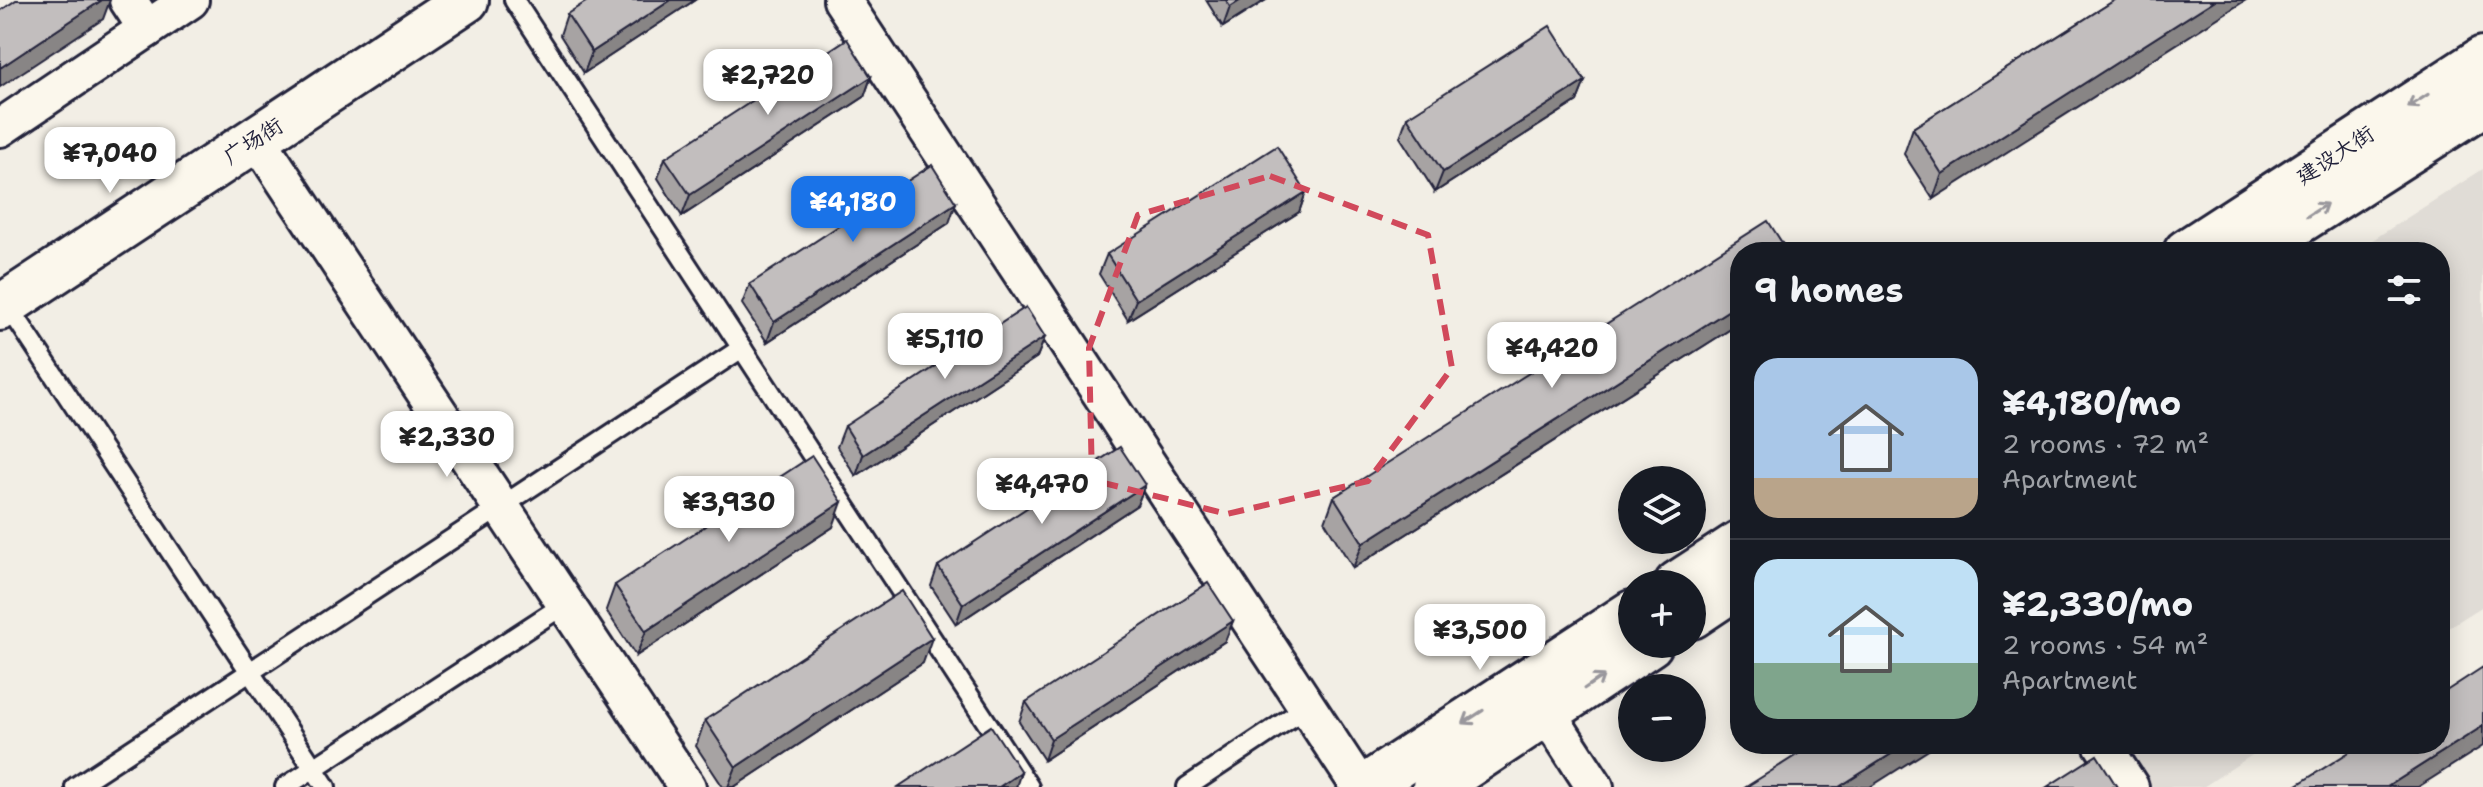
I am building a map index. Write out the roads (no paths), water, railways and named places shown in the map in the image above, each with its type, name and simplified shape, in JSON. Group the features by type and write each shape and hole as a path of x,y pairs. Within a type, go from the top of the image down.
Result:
{"main road":[{"name":"广场街","path":"3,306 466,0"},
{"name":"建设大街","path":"2201,242 2483,59"},
{"name":"建设大街","path":"2267,242 2483,104"},
{"path":"1699,570 1730,550"},
{"path":"1706,607 1730,591"},
{"path":"1363,787 1618,622"},
{"path":"1435,787 1629,658"}],"street":[{"path":"0,128 138,14 190,0"},
{"path":"842,0 1307,707 1363,787"},
{"path":"257,139 687,787"},
{"path":"1547,713 1595,787"},
{"path":"2109,754 2130,787"}],"lane":[{"path":"514,0 1029,787"},
{"path":"3,306 326,787"},
{"path":"75,787 742,348"},
{"path":"285,787 565,604"},
{"path":"1187,787 1307,707"}]}
